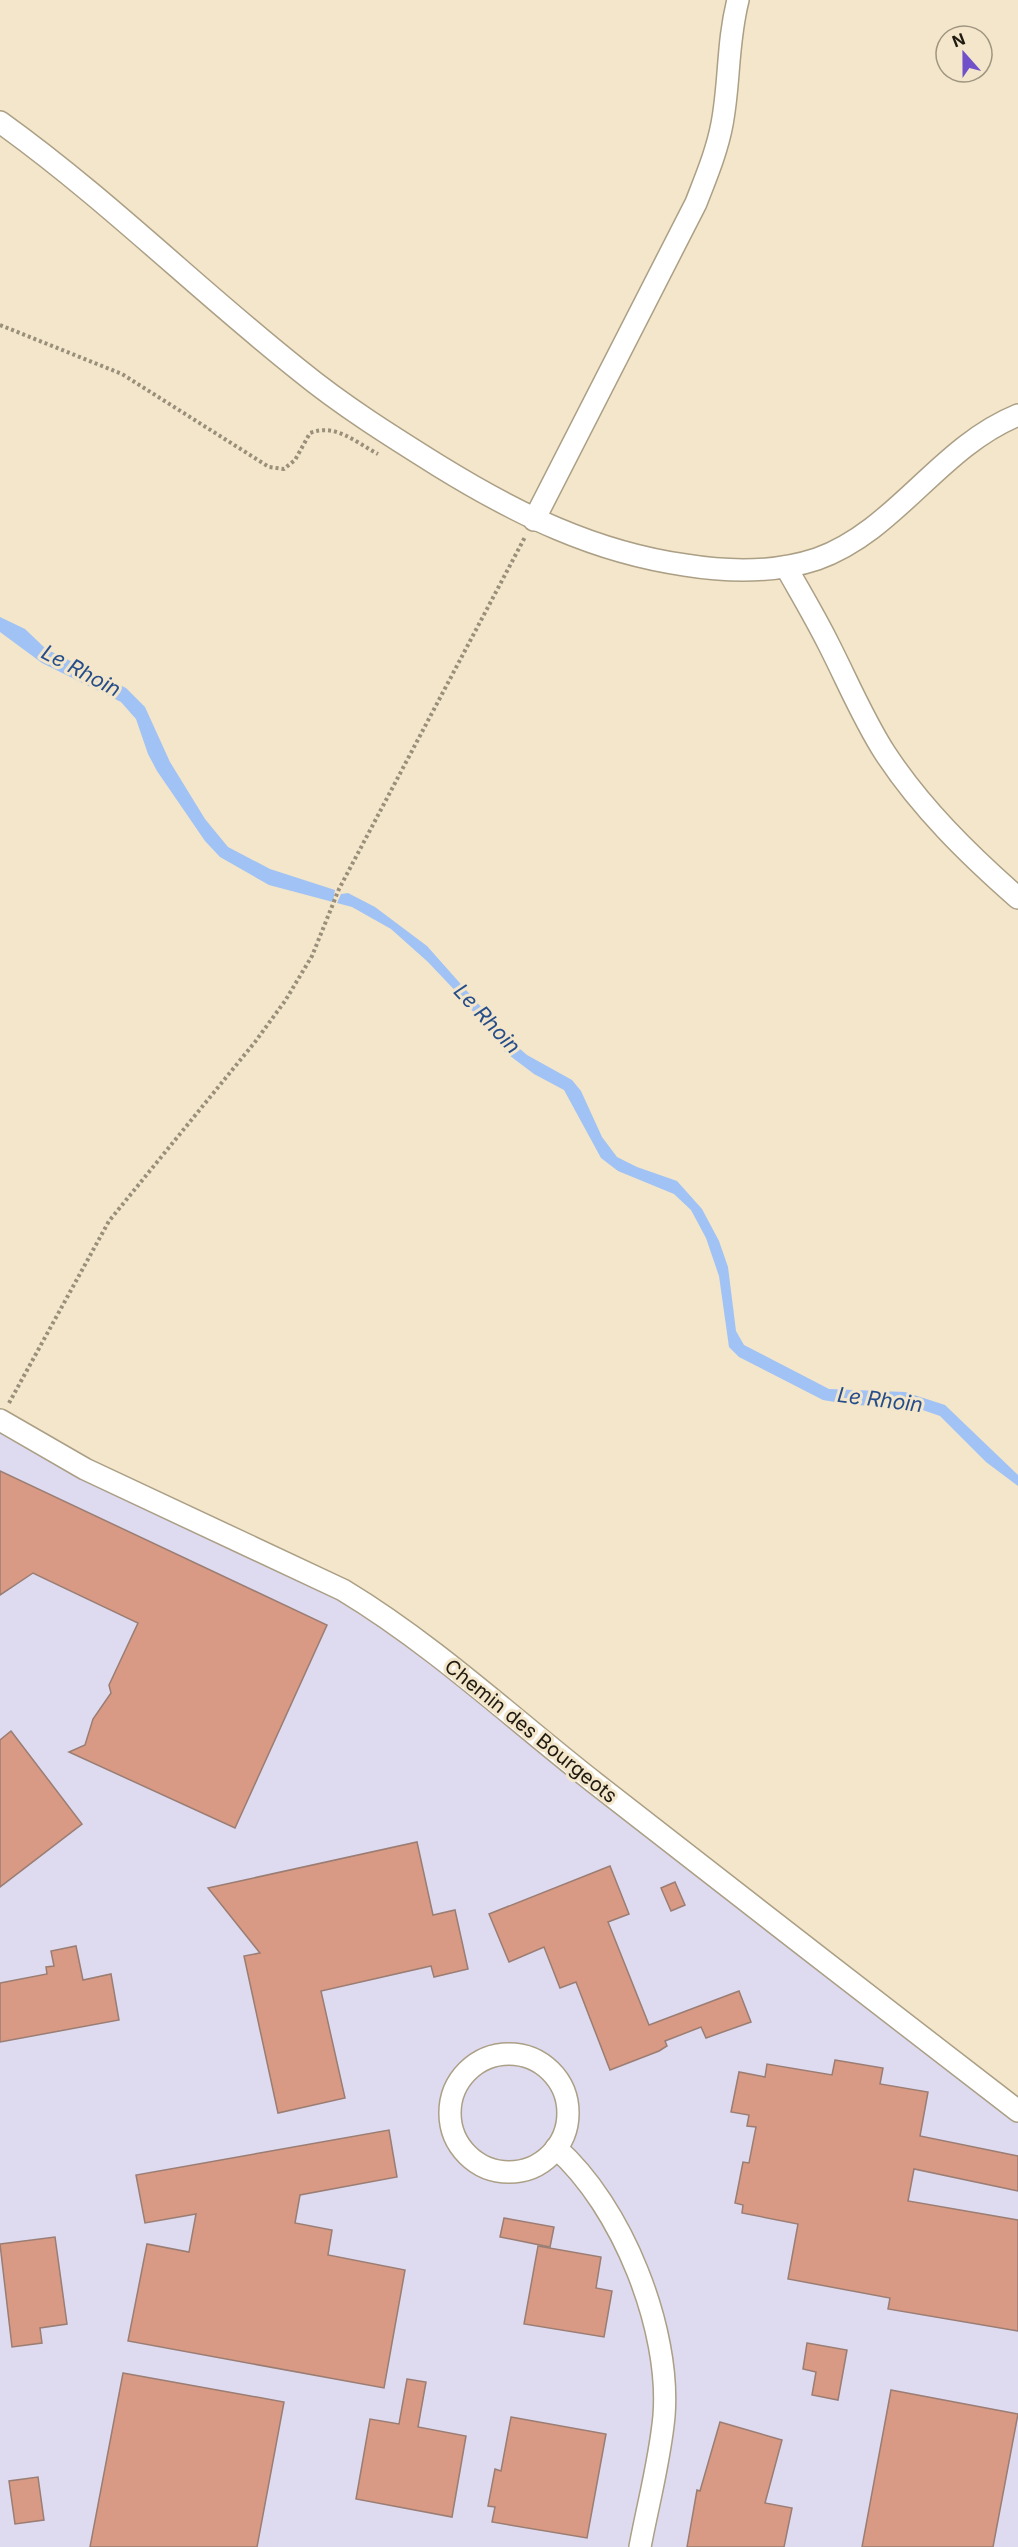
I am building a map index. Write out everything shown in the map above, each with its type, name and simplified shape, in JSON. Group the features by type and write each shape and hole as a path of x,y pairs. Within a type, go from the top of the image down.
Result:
{"street":[{"path":"534,520 696,203 716,150 722,123 730,36 738,0"},
{"path":"0,122 67,172 298,370 339,401 471,486 534,520 601,547 655,561 741,570 786,567 841,549 864,534 960,449 979,435 1018,415"},
{"path":"786,567 818,623 866,722 891,761 940,822 1018,898"},
{"name":"Chemin des Bourgeots","path":"0,1419 85,1469 343,1590 372,1608 436,1655 724,1885 1018,2111"},
{"path":"497,2055 525,2056 550,2070 559,2081 568,2108 566,2129 556,2148 547,2158 521,2171 492,2170 479,2164 459,2145 449,2118 450,2103 461,2078 471,2067 497,2055"},
{"path":"556,2148 594,2187 616,2223 652,2314 662,2364 664,2416 640,2547"}],"path":[{"path":"0,325 122,374 269,467 284,470 295,460 310,433 332,428 382,457"},
{"path":"0,1419 109,1221 255,1042 285,1001 312,956 339,889 534,520"},
{"path":"514,533 524,539"}],"shaded area":[{"path":"0,1415 82,1458 356,1588 1018,2101 1018,2547 0,2547"}],"water":[{"name":"Le Rhoin","path":"0,617 25,629 46,649 126,688 145,707 170,762 205,819 228,847 270,869 335,890 333,902 269,885 220,857 205,841 157,771 148,754 136,719 121,702 42,663 0,632"},
{"name":"Le Rhoin","path":"348,893 375,907 427,946 513,1043 527,1055 572,1080 581,1091 602,1137 617,1157 637,1167 677,1181 702,1209 719,1241 728,1267 736,1331 744,1345 829,1389 905,1392 945,1405 1018,1475 1018,1486 986,1462 940,1416 914,1407 852,1405 823,1400 739,1357 729,1347 719,1276 706,1238 691,1210 674,1194 618,1171 601,1158 564,1090 534,1074 505,1052 463,999 428,962 391,929 352,907 337,903 341,894"}],"building":[{"path":"0,1471 327,1625 235,1828 69,1752 85,1745 93,1719 111,1693 109,1685 138,1623 33,1573 0,1595"},
{"path":"11,1731 82,1824 0,1887 0,1740"},
{"path":"417,1842 433,1915 455,1910 468,1969 434,1977 431,1966 321,1991 345,2098 278,2113 244,1956 260,1953 208,1888"},
{"path":"610,1866 629,1914 608,1922 649,2025 739,1991 751,2022 706,2038 701,2027 665,2041 667,2046 659,2051 610,2070 576,1982 560,1988 544,1947 509,1962 489,1914"},
{"path":"675,1882 685,1905 671,1911 661,1888"},
{"path":"76,1946 83,1980 111,1974 119,2020 0,2042 0,1983 47,1974 46,1967 54,1966 51,1951"},
{"path":"835,2060 883,2068 880,2084 928,2092 920,2136 1018,2156 1018,2191 914,2169 908,2201 1018,2220 1018,2331 888,2309 890,2298 788,2279 798,2224 742,2213 743,2205 735,2203 743,2162 749,2163 756,2127 747,2126 749,2115 731,2112 739,2072 765,2077 767,2064 832,2075"},
{"path":"389,2130 397,2177 300,2195 295,2223 332,2230 328,2255 405,2270 384,2388 128,2341 147,2244 189,2252 196,2214 145,2223 136,2175"},
{"path":"504,2218 554,2227 550,2247 500,2237"},
{"path":"55,2237 67,2324 40,2328 42,2343 12,2347 0,2244"},
{"path":"538,2246 601,2257 596,2288 612,2291 604,2337 524,2324"},
{"path":"807,2343 847,2350 838,2400 812,2395 816,2372 803,2369"},
{"path":"123,2373 284,2402 257,2547 90,2547"},
{"path":"407,2379 426,2382 418,2427 466,2436 452,2517 356,2499 370,2419 399,2424"},
{"path":"891,2390 1018,2414 993,2547 862,2547"},
{"path":"511,2417 606,2434 587,2538 492,2522 495,2507 488,2506 495,2469 501,2471"},
{"path":"720,2422 782,2440 765,2503 792,2508 784,2547 687,2547 697,2490 700,2491"},
{"path":"38,2477 44,2520 15,2524 9,2481"}]}
